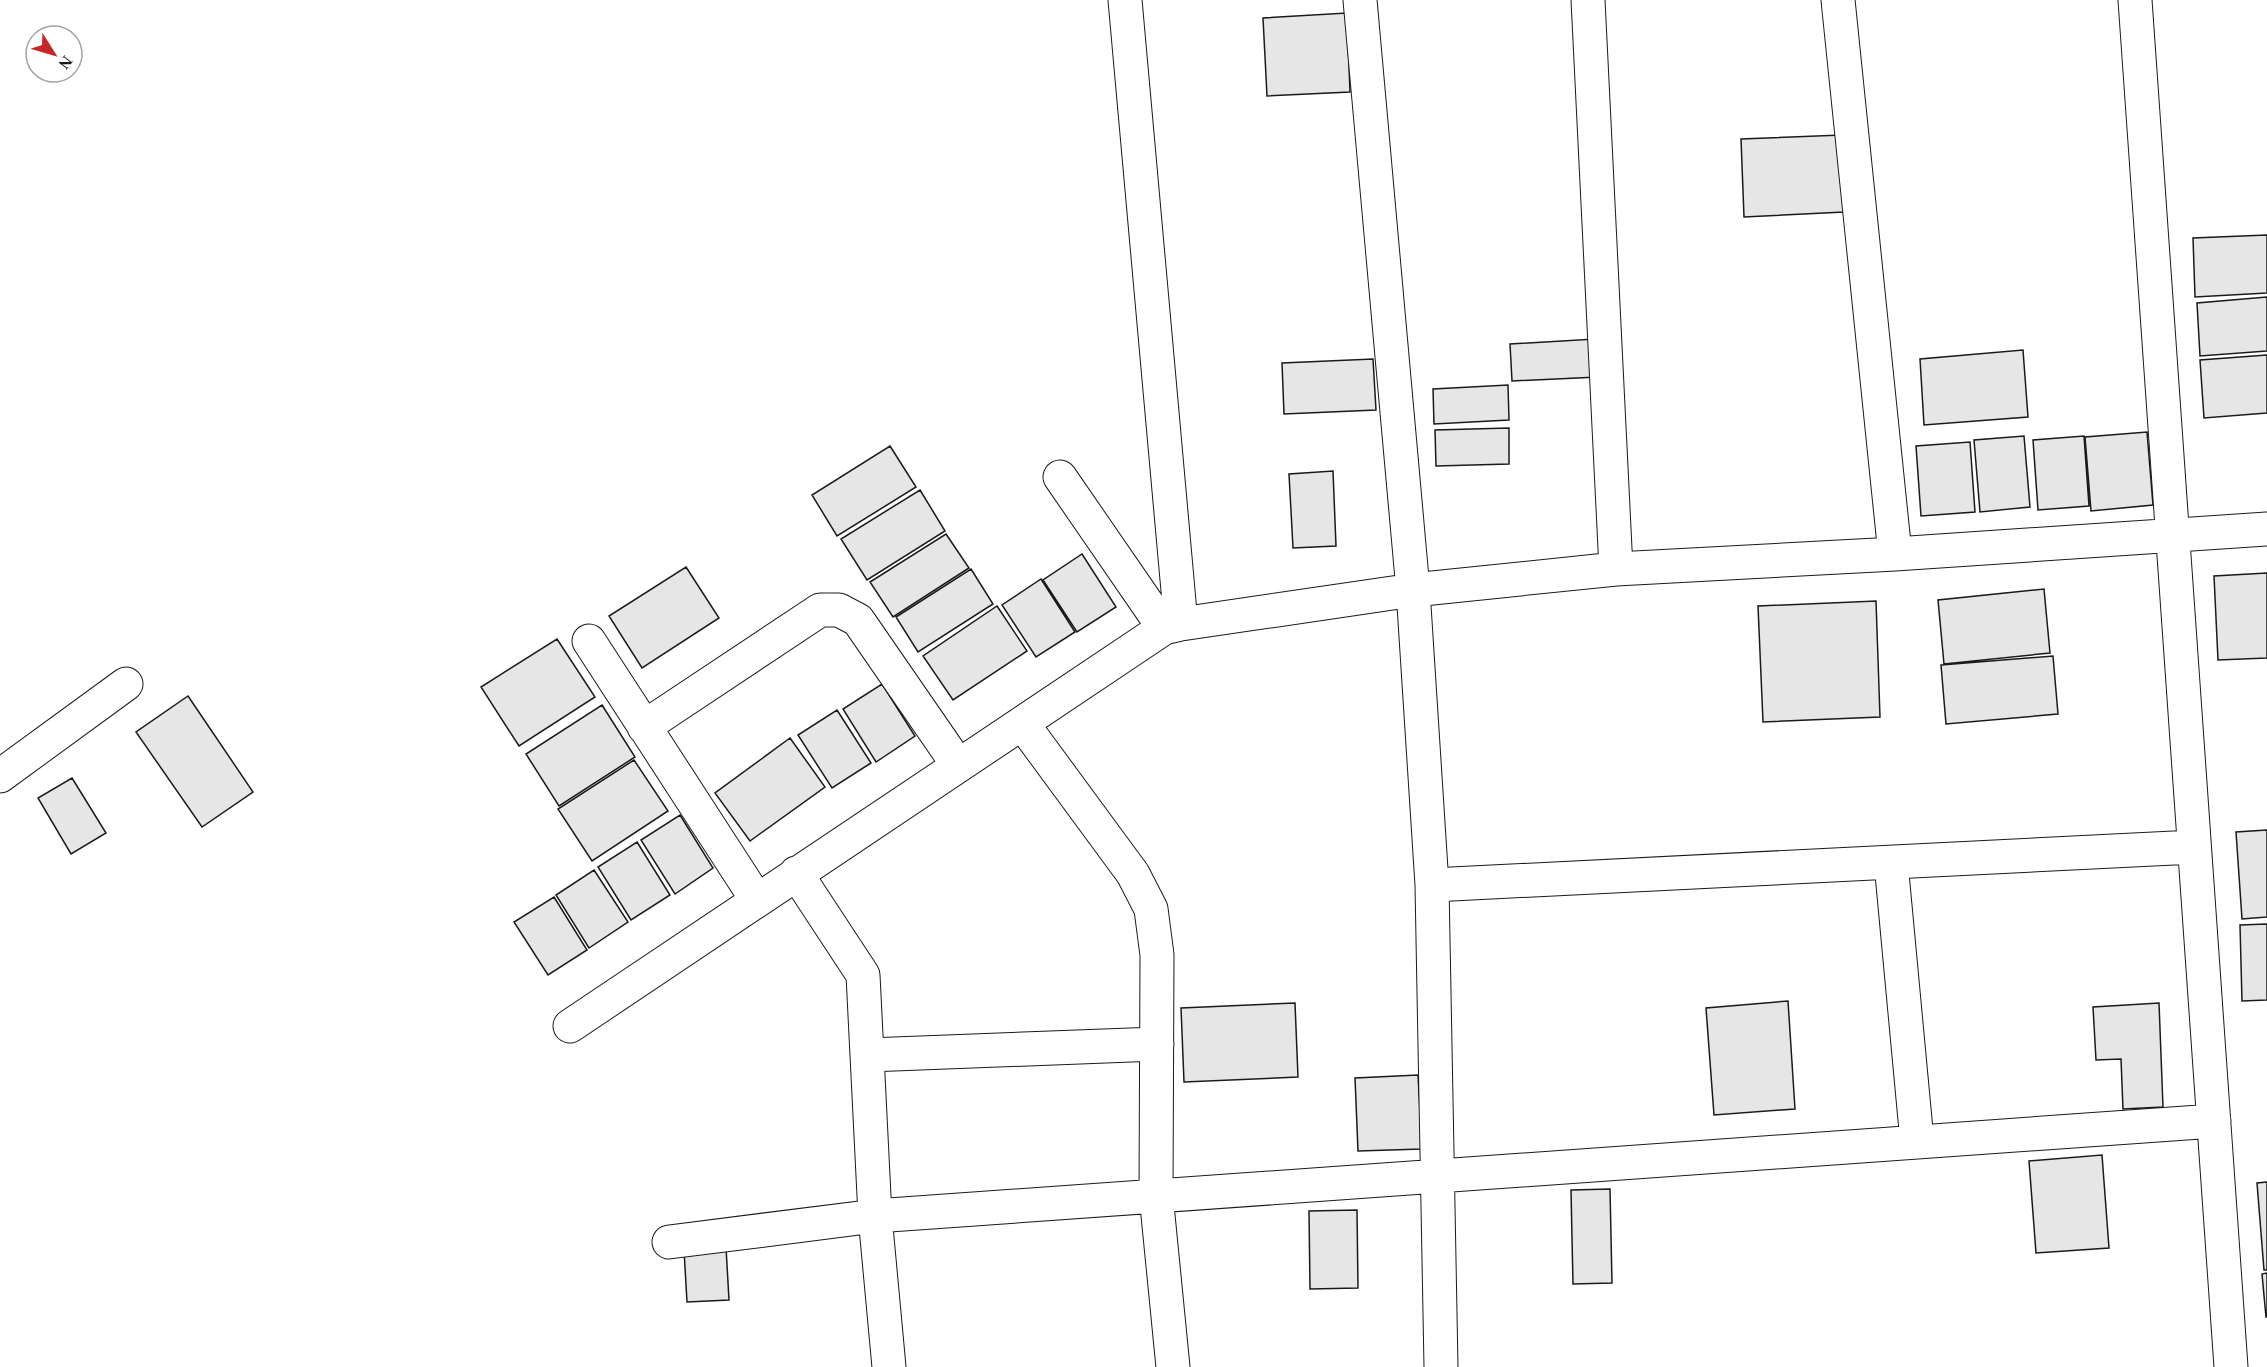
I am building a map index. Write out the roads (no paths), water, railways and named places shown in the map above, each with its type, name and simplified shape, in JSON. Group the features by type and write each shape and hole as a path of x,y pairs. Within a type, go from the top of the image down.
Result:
{"street":[{"path":"1125,0 1173,626"},
{"path":"1360,0 1413,590 1432,885 1441,1367"},
{"path":"1588,0 1616,569"},
{"path":"1838,0 1895,554"},
{"path":"2135,0 2231,1367"},
{"path":"1060,477 1173,626"},
{"path":"570,1026 958,765 1173,626 1413,590 1616,569 1895,554 2267,529"},
{"path":"644,727 820,610 839,610 858,620 958,765"},
{"path":"589,641 756,900"},
{"path":"0,776 126,684"},
{"path":"1022,723 1133,874 1151,909 1156,955 1156,1195 1173,1367"},
{"path":"1432,885 2194,848"},
{"path":"1891,862 1917,1142"},
{"path":"796,873 863,975 875,1216 889,1367"},
{"path":"867,1055 1157,1044"},
{"path":"669,1242 875,1216 2214,1121"}]}
